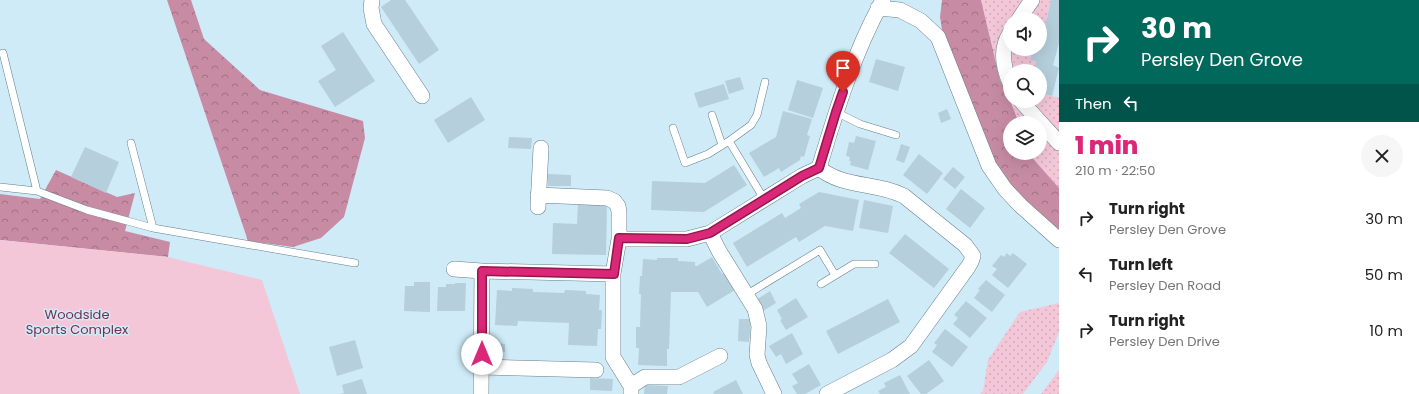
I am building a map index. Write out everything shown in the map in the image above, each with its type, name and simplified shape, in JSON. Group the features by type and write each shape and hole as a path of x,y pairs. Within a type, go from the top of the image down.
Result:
{"street":[{"path":"372,0 371,8 374,24 422,96"},
{"path":"1024,12 1032,0"},
{"path":"619,238 687,239 710,233 802,176 819,168 836,112 858,53 880,4 900,10 921,21 938,37 989,166 1005,189 1020,205 1059,240"},
{"path":"1027,108 1059,144"},
{"path":"541,148 538,201 607,198 614,201 618,206 619,238 614,274 613,357 631,390 645,377 680,377 720,356"},
{"path":"819,168 827,175 841,181 894,191 904,196 965,245 973,256 968,267 911,346 892,360 826,394"},
{"path":"710,233 719,251 755,310 758,318 757,355 759,363 774,394"},
{"path":"454,269 614,274"},
{"path":"482,271 482,394"},
{"path":"482,367 596,370"}],"lane":[{"path":"3,53 37,191"},
{"path":"673,128 685,163 708,154 751,125 757,115 765,82"},
{"path":"836,112 860,124 896,135"},
{"path":"712,115 718,137 722,145"},
{"path":"729,141 764,199"},
{"path":"131,143 153,228"},
{"path":"0,187 37,191 87,210 153,228 356,263"},
{"path":"746,295 820,250 835,275"},
{"path":"821,284 854,264 876,264"}],"green space":[{"path":"167,0 191,0 204,39 260,90 363,121 365,138 344,217 321,238 293,247 248,241"},
{"path":"942,0 981,0 1000,80 1003,86 1003,108 1013,108 1016,116 1003,116 1003,160 1034,160 1059,188 1059,230 1014,189 993,162 943,36 940,17"},
{"path":"981,0 1025,0 1017,12 1003,12 1003,35 998,43 995,59"},
{"path":"1039,0 1051,0 1047,18 1047,12 1029,12 1034,4"},
{"path":"1031,56 1030,59 1036,61 1035,64 1011,64 1010,57"},
{"path":"1047,95 1059,98 1059,137 1047,124 1047,116 1040,116 1033,108 1047,108"},
{"path":"1014,108 1020,108 1027,116 1016,116"},
{"path":"1047,139 1059,151 1059,188 1034,160 1047,160"},
{"path":"56,170 117,197 135,193 125,231 170,242 168,257 0,240 0,194 40,199"},
{"name":"Woodside Sports Complex","path":"0,240 168,257 262,280 300,394 0,394"},
{"path":"1059,303 1059,332 1047,362 1023,394 980,394 983,391 988,360 1020,312"},
{"path":"1059,370 1059,394 1041,394"}],"building":[{"path":"391,0 405,0 439,50 419,64 381,7"},
{"path":"1051,0 1059,0 1059,43 1053,65 1059,68 1052,96 1047,95 1047,64 1035,64 1036,61 1030,60 1031,56 1047,56 1047,18"},
{"path":"343,32 375,81 335,107 318,81 336,70 321,46"},
{"path":"876,59 905,67 898,91 869,82"},
{"path":"740,77 744,89 729,94 725,81"},
{"path":"797,80 823,88 813,118 788,110"},
{"path":"724,84 729,99 699,108 694,93"},
{"path":"471,97 485,120 448,143 434,120"},
{"path":"947,109 951,119 941,123 938,113"},
{"path":"783,111 812,119 807,135 810,136 804,157 801,156 800,160 781,172 779,168 764,177 749,153 776,137"},
{"path":"856,136 876,141 868,170 850,165 850,157 846,156 849,142 854,143"},
{"path":"509,137 532,138 531,149 508,148"},
{"path":"901,144 910,147 904,163 896,160"},
{"path":"85,147 119,162 106,193 71,177"},
{"path":"919,154 943,173 927,194 903,175"},
{"path":"734,165 747,185 704,212 651,210 652,181 705,183"},
{"path":"953,167 965,177 955,189 943,179"},
{"path":"548,174 571,175 571,186 548,186"},
{"path":"961,189 985,208 970,228 946,209"},
{"path":"819,192 859,200 853,231 825,226 799,242 796,237 747,267 733,243 782,213 785,218 801,208 799,204"},
{"path":"864,200 893,206 888,233 859,228"},
{"path":"578,202 607,202 606,255 552,254 553,223 577,224"},
{"path":"905,234 949,269 934,288 889,253"},
{"path":"1007,253 1010,256 1013,253 1027,264 1008,288 992,275 997,269 992,266 1001,255 1004,257"},
{"path":"712,257 722,274 725,272 735,290 707,307 698,292 671,292 667,366 638,365 639,348 636,348 636,327 640,327 641,294 639,294 643,259 657,260 657,258 678,258 678,261 695,262 695,266 697,266"},
{"path":"986,280 1005,295 992,312 974,298 980,290 978,289"},
{"path":"414,282 430,282 430,312 404,311 405,286 414,286"},
{"path":"466,283 465,311 437,311 438,287 446,287 446,284"},
{"path":"512,288 533,289 533,292 564,293 565,290 586,291 586,294 600,295 599,310 602,310 601,329 598,329 597,346 568,345 569,323 518,321 517,326 495,325 497,290 512,291"},
{"path":"770,291 776,303 763,311 756,300"},
{"path":"796,298 808,317 786,330 780,320 782,319 777,310"},
{"path":"888,299 900,322 838,354 826,331"},
{"path":"966,301 987,318 970,338 953,324 958,318 954,315"},
{"path":"739,319 751,319 749,342 738,341"},
{"path":"945,329 968,347 952,367 932,352 937,345 934,343"},
{"path":"792,333 803,354 786,364 781,354 776,357 769,346"},
{"path":"355,340 363,368 337,376 329,347"},
{"path":"493,343 505,344 505,352 493,352"},
{"path":"929,360 944,381 926,394 921,394 907,376"},
{"path":"809,364 821,385 805,394 797,394 792,386 798,383 792,374"},
{"path":"900,375 910,394 880,394 878,391 886,387 884,383"},
{"path":"590,378 613,379 612,391 590,390"},
{"path":"362,379 367,394 340,394 344,393 342,385"},
{"path":"736,380 743,394 714,394 713,392"},
{"path":"645,385 668,386 667,394 644,394"}],"route":[{"path":"482,354 482,271 614,274 619,238 687,239 710,233 802,176 819,168 843,92"}]}
